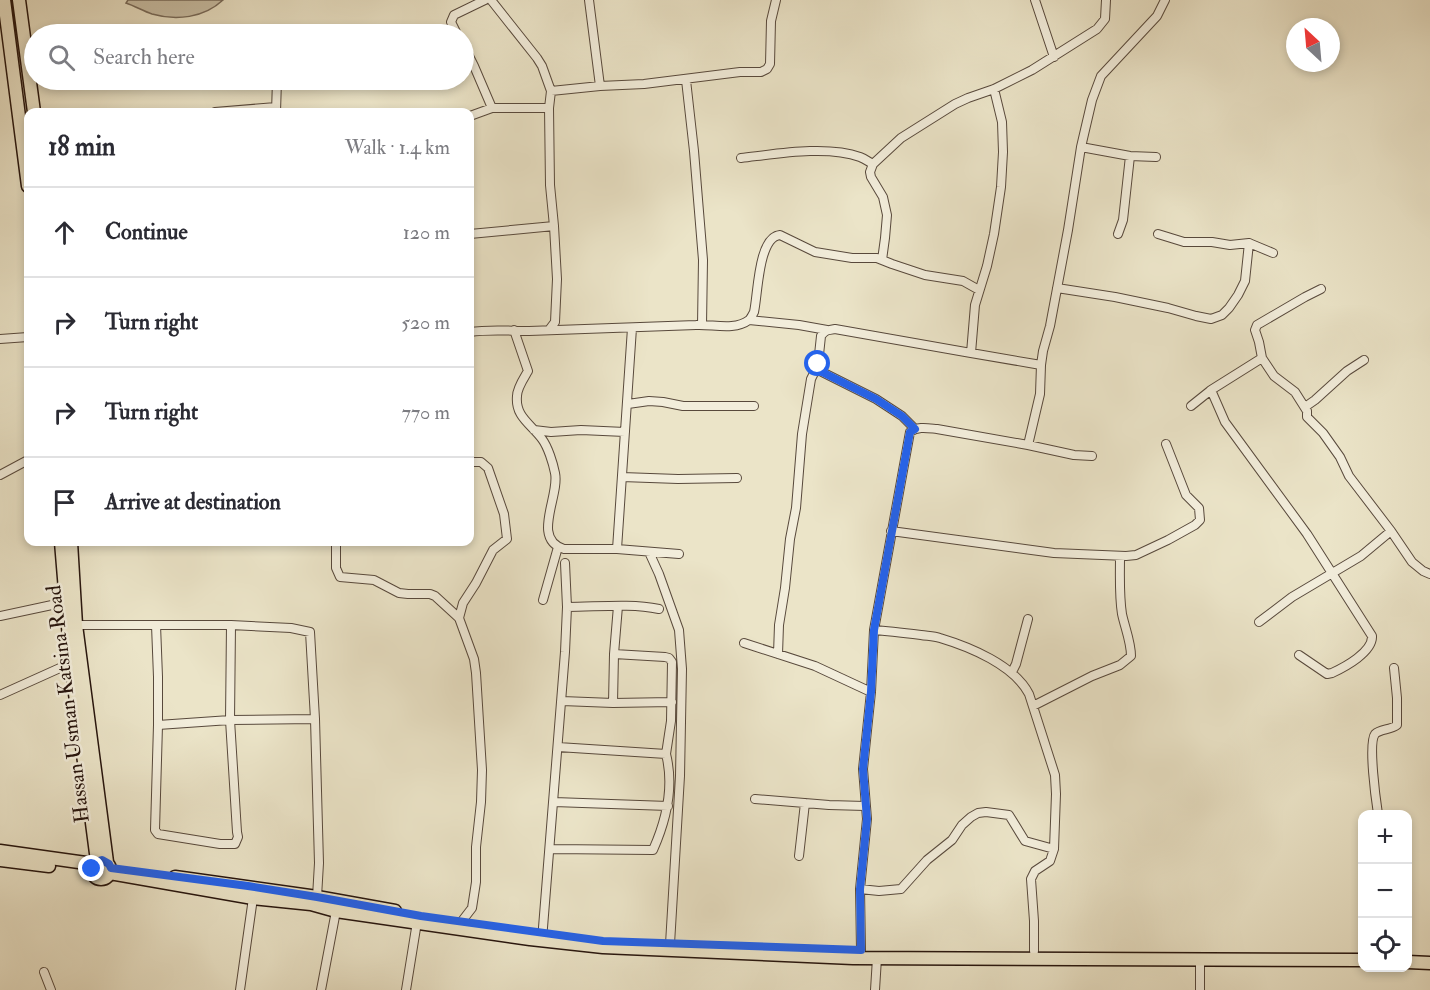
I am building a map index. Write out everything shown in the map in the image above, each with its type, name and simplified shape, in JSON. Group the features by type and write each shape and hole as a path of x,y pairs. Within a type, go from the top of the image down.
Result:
{"main road":[{"path":"4,0 24,155"},
{"path":"19,0 24,37"},
{"path":"31,90 33,108"},
{"name":"Hassan Usman Katsina Road","path":"61,546 71,663 102,867"},
{"name":"Hassan Usman Katsina Road","path":"71,546 76,625 102,867"},
{"path":"0,851 317,897 603,947 877,957 1358,960"},
{"path":"0,860 102,867 253,898 311,904 417,922 543,937 670,944 861,950 1358,954"},
{"path":"1412,956 1430,957"},
{"path":"1412,962 1430,963"}],"street":[{"path":"452,24 451,18 454,15 485,0"},
{"path":"491,0 537,58 551,92 549,108 550,185 557,279 555,322 549,330"},
{"path":"589,0 600,86"},
{"path":"551,92 686,80 740,72 761,72 770,64 771,21 776,0"},
{"path":"1035,0 1054,57"},
{"path":"882,260 887,215 883,197 871,177 873,164 901,138 955,104 994,89 1032,70 1097,29 1105,19 1106,0"},
{"path":"1028,445 1040,394 1043,351 1050,326 1081,147 1092,100 1101,76 1157,16 1165,0"},
{"path":"474,66 492,108"},
{"path":"686,80 703,260 702,325"},
{"path":"971,353 975,305 987,266 1001,187 1002,122 994,89"},
{"path":"276,108 278,90"},
{"path":"474,115 492,108 549,108"},
{"path":"1081,147 1130,156 1156,157"},
{"path":"741,158 797,152 833,152 861,157 873,164"},
{"path":"1118,234 1123,220 1130,156"},
{"path":"474,234 554,226"},
{"path":"1158,234 1184,242 1212,242 1230,245 1249,243 1273,253"},
{"path":"474,331 492,329 737,326 749,320 754,313 758,275 770,239 775,235 780,235 815,252 852,258 877,258 925,275 963,281 979,290"},
{"path":"1057,288 1115,297 1211,319 1222,315 1238,295 1245,281 1249,243"},
{"path":"1321,289 1257,325 1255,330 1260,342 1262,357 1274,376 1295,392 1308,411 1307,417 1323,433 1349,476 1412,561 1430,574"},
{"path":"749,320 827,330 835,329 1041,365"},
{"path":"617,549 632,328"},
{"path":"514,330 528,371 517,395 519,414 543,440 556,476 548,523 551,540 564,549 617,549 679,554"},
{"path":"827,330 821,336 818,364 822,372 876,399 902,416 915,429"},
{"path":"0,339 24,338"},
{"path":"1191,406 1211,390 1262,357"},
{"path":"1305,406 1364,360"},
{"path":"778,654 779,625 796,508 802,434 811,379 820,369"},
{"path":"1211,390 1225,422 1307,534 1372,636 1372,642 1358,658 1332,673 1327,674 1299,655"},
{"path":"628,404 649,401 683,406 754,406"},
{"path":"861,950 860,889 867,819 863,769 871,692 874,630 910,432 915,429 937,429 1074,455 1092,456"},
{"path":"534,430 625,432"},
{"path":"891,531 1054,553 1136,555 1168,540 1200,520 1199,508 1186,495 1166,444"},
{"path":"0,475 24,462"},
{"path":"459,618 463,603 493,550 507,539 504,514 488,468 481,462 474,462"},
{"path":"622,477 736,478"},
{"path":"1259,622 1292,597 1361,556 1391,531"},
{"path":"336,546 336,568 340,577 374,580 399,593 435,596 459,618 475,665 482,770 481,802 472,908 462,921"},
{"path":"543,600 558,547"},
{"path":"649,552 680,630 682,669 680,776 670,944"},
{"path":"1033,706 1092,676 1120,665 1131,656 1120,600 1120,556"},
{"path":"543,937 562,701 567,607 565,563"},
{"path":"0,616 66,602"},
{"path":"567,607 618,606 659,609"},
{"path":"613,703 618,606"},
{"path":"1012,672 1028,619"},
{"path":"76,625 231,625 291,628 310,632 319,863 317,897"},
{"path":"156,625 158,725 155,830 158,834 220,844 235,844 238,837 230,720 231,625"},
{"path":"874,630 938,637 972,650 994,660 1012,672 1024,684 1029,694 1055,775 1056,816 1054,849 1050,861 1035,871 1031,879 1034,951"},
{"path":"744,643 815,666 871,692"},
{"path":"550,849 651,851 655,848 668,806 669,783 666,754 672,702 672,662 665,657 614,654"},
{"path":"0,695 71,663"},
{"path":"1378,810 1372,756 1373,739 1378,732 1392,729 1397,725 1394,668"},
{"path":"562,701 672,702"},
{"path":"158,725 230,720 315,719"},
{"path":"558,747 666,754"},
{"path":"755,799 866,806"},
{"path":"554,802 668,806"},
{"path":"799,856 805,803"},
{"path":"860,889 879,891 902,889 927,860 952,840 968,820 978,813 995,812 1009,815 1025,841 1054,849"},
{"path":"240,990 253,898"},
{"path":"321,990 336,910"},
{"path":"406,990 417,922"},
{"path":"875,990 877,957"},
{"path":"1200,960 1200,990"},
{"path":"44,972 51,990"}],"shaded area":[{"path":"128,0 223,0 199,14 171,17 152,14 126,3"}],"route":[{"path":"92,869 95,862 102,860 111,868 248,886 421,916 603,941 861,950 860,889 867,819 863,769 871,692 874,630 910,432 915,429 902,416 876,399 826,375 818,364"}]}
